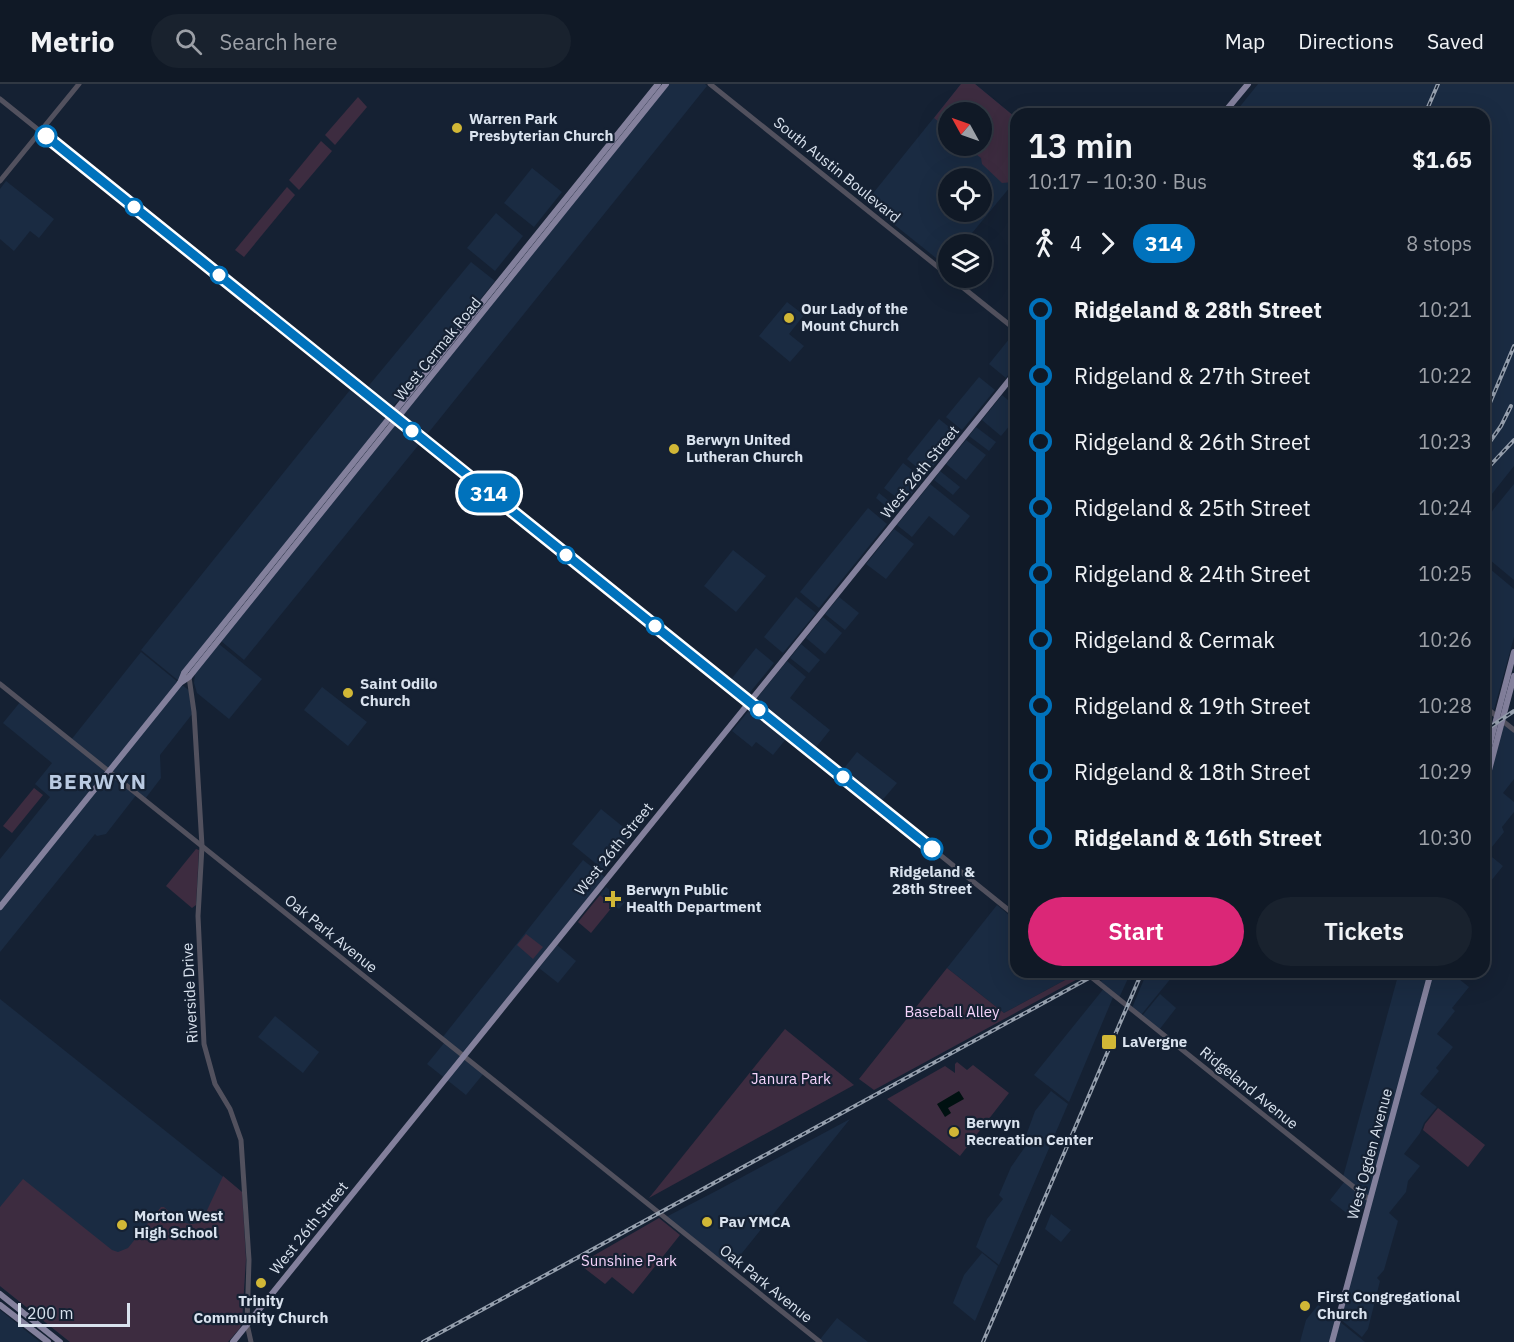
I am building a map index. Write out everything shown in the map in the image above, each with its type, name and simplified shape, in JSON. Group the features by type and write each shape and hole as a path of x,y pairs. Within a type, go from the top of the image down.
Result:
{"main road":[{"name":"West Cermak Road","path":"0,907 658,84"},
{"name":"West Cermak Road","path":"394,417 666,84"},
{"path":"1228,108 1248,84"},
{"name":"West 26th Street","path":"233,1342 1010,379"},
{"path":"1490,761 1514,652"},
{"path":"1490,747 1514,676"},
{"name":"West Ogden Avenue","path":"1332,1342 1429,978"},
{"path":"0,1294 60,1342"},
{"path":"0,1305 48,1342"}],"street":[{"path":"0,181 79,84"},
{"name":"South Austin Boulevard","path":"710,84 938,267"},
{"path":"0,99 1010,911"},
{"name":"South Austin Boulevard","path":"964,288 1010,325"},
{"name":"Riverside Drive","path":"187,675 195,723 202,846 198,916 204,1044 215,1084 228,1103 242,1140 249,1260 247,1324 251,1342"},
{"name":"Oak Park Avenue","path":"0,684 648,1204 653,1211 670,1221 820,1342"},
{"path":"1490,711 1514,730"},
{"name":"Ridgeland Avenue","path":"1092,978 1370,1200"}],"shaded area":[{"path":"669,84 705,84 707,86 425,437 401,418"},
{"path":"961,84 975,84 1010,113 1010,187 992,209 992,168 938,168 938,222 981,222 971,234 938,234 938,260 866,202 938,113 938,156 992,156 992,102 947,102"},
{"path":"1258,84 1514,84 1514,466 1490,496 1490,108 1239,108"},
{"path":"532,168 562,192 534,227 504,203"},
{"path":"6,181 54,219 39,238 30,231 14,251 0,239 0,189"},
{"path":"496,213 523,236 495,271 467,248"},
{"path":"471,262 495,281 391,409 366,389"},
{"path":"787,302 804,315 789,334 804,346 790,362 759,336"},
{"path":"1010,338 1010,372 1006,378 989,364"},
{"path":"979,377 995,390 962,430 946,417"},
{"path":"354,385 391,415 180,682 141,650"},
{"path":"1002,395 1010,402 1010,425 1001,436 982,420"},
{"path":"939,419 959,435 926,475 907,459"},
{"path":"396,423 421,442 244,660 221,641"},
{"path":"976,427 996,442 989,451 969,436"},
{"path":"966,440 986,455 966,480 946,464"},
{"path":"903,463 924,479 904,503 884,488"},
{"path":"940,471 960,487 953,495 934,480"},
{"path":"930,484 970,516 954,536 929,516 912,537 897,525"},
{"path":"1514,484 1514,580 1490,560 1490,514"},
{"path":"879,493 899,509 895,514 876,498"},
{"path":"868,508 887,524 819,608 800,592"},
{"path":"894,529 914,544 886,579 866,564"},
{"path":"733,550 766,576 736,612 704,586"},
{"path":"1490,569 1514,589 1514,637 1494,710 1490,706"},
{"path":"796,597 816,613 783,653 764,637"},
{"path":"839,597 859,613 845,630 825,614"},
{"path":"823,617 842,633 825,654 806,638"},
{"path":"219,644 262,679 229,719 197,693 194,683 195,673"},
{"path":"801,644 820,660 809,673 790,658"},
{"path":"756,648 774,663 747,696 729,682"},
{"path":"141,652 179,683 109,770 71,740"},
{"path":"787,661 806,677 790,698 830,730 814,750 754,702"},
{"path":"181,684 191,692 193,713 160,755 161,778 145,799 110,771"},
{"path":"322,687 367,722 348,746 304,710"},
{"path":"21,701 137,794 106,834 97,836 95,834 0,952 0,859 50,797 35,784 52,763 3,723"},
{"path":"750,709 786,739 773,755 756,742 752,747 732,731"},
{"path":"1503,723 1514,732 1514,779 1503,793 1514,802 1514,812 1502,827 1504,832 1490,849 1490,770"},
{"path":"857,752 897,783 880,803 841,772"},
{"path":"601,809 633,835 605,871 572,844"},
{"path":"1490,855 1503,866 1490,882"},
{"path":"583,860 606,878 463,1054 442,1038"},
{"path":"606,887 625,902 619,909 600,895"},
{"path":"997,905 1010,916 1010,978 1069,978 1004,1013 947,968"},
{"path":"557,945 576,961 558,983 539,968"},
{"path":"1106,978 1128,978 1119,998 1114,995 1069,1102 1034,1075 1105,987 1099,982"},
{"path":"1144,978 1171,978 1141,1015 1132,1008"},
{"path":"1397,978 1458,978 1469,987 1452,1008 1455,1011 1437,1034 1453,1047 1436,1068 1439,1071 1420,1094 1437,1107 1404,1154 1420,1166 1408,1181 1406,1192 1389,1213 1398,1221 1384,1270 1377,1278 1380,1281 1368,1329 1362,1337 1340,1319 1371,1200 1343,1177"},
{"path":"1160,994 1176,1008 1159,1030 1142,1016"},
{"name":"Morton West High School","path":"0,999 242,1192 246,1259 242,1321 240,1328 228,1342 70,1342 0,1286"},
{"path":"275,1016 319,1052 303,1073 258,1037"},
{"path":"445,1042 484,1073 466,1095 427,1064"},
{"path":"959,1091 964,1099 948,1108 951,1113 945,1117 937,1104"},
{"path":"1051,1091 1068,1104 999,1265 976,1247 987,1219 1003,1199 999,1195 1011,1167 1027,1144 1024,1141 1035,1111"},
{"path":"850,1119 730,1268 666,1217 718,1190"},
{"path":"1345,1181 1369,1200 1354,1219 1330,1200"},
{"path":"1051,1214 1071,1230 1061,1242 1045,1229"},
{"path":"982,1253 998,1266 975,1321 953,1303 964,1275"},
{"path":"1318,1305 1337,1319 1331,1342 1300,1342 1306,1320"},
{"path":"0,1310 40,1342 0,1342"},
{"path":"837,1318 868,1342 818,1342"},
{"path":"1339,1321 1365,1342 1333,1342"}],"green space":[{"path":"961,84 975,84 1010,113 1010,182 1002,183 992,174 992,168 986,168 982,164 978,156 992,156 992,102 947,102"},
{"path":"358,97 367,107 335,145 325,135"},
{"path":"321,141 332,151 299,190 289,180"},
{"path":"287,187 295,195 244,257 235,250"},
{"path":"34,788 43,795 12,833 3,826"},
{"path":"196,849 199,850 196,905 192,908 166,886"},
{"path":"600,895 613,906 591,933 578,922"},
{"path":"526,934 543,947 533,959 517,945"},
{"name":"Baseball Alley","path":"947,968 1004,1013 1069,978 1079,978 874,1090 859,1079"},
{"name":"Janura Park","path":"785,1029 854,1085 649,1198"},
{"name":"Berwyn Recreation Center","path":"957,1062 967,1070 973,1065 1009,1093 960,1156 887,1099 945,1066 955,1073"},
{"path":"1438,1108 1485,1145 1468,1167 1423,1130"},
{"path":"223,1176 242,1192 246,1259 242,1321 240,1328 228,1342 70,1342 0,1286 0,1207 23,1179 112,1250 118,1252 128,1248 161,1207 186,1223 202,1221"},
{"name":"Sunshine Park","path":"659,1218 680,1235 633,1294 612,1277 605,1284 579,1264"}],"railway":[{"path":"1428,108 1438,84"},
{"path":"1490,403 1514,346"},
{"path":"1490,442 1511,406"},
{"path":"1490,466 1514,440"},
{"path":"1490,727 1514,711"},
{"path":"423,1342 1089,978"},
{"path":"983,1342 1139,978"}],"bus line":[{"name":"314","path":"46,136 932,849"}],"place":[{"name":"Warren Park Presbyterian Church","path":"457,128"},
{"name":"Our Lady of the Mount Church","path":"789,318"},
{"name":"Berwyn United Lutheran Church","path":"674,449"},
{"name":"Saint Odilo Church","path":"348,693"},
{"name":"Ridgeland & 28th Street","path":"932,849"},
{"name":"Berwyn Public Health Department","path":"613,899"},
{"name":"LaVergne","path":"1109,1042"},
{"name":"Berwyn Recreation Center","path":"954,1132"},
{"name":"Pav YMCA","path":"707,1222"},
{"name":"Morton West High School","path":"122,1225"},
{"name":"Trinity Community Church","path":"261,1283"},
{"name":"First Congregational Church","path":"1305,1306"}],"district":[{"name":"BERWYN","path":"98,782"}]}
